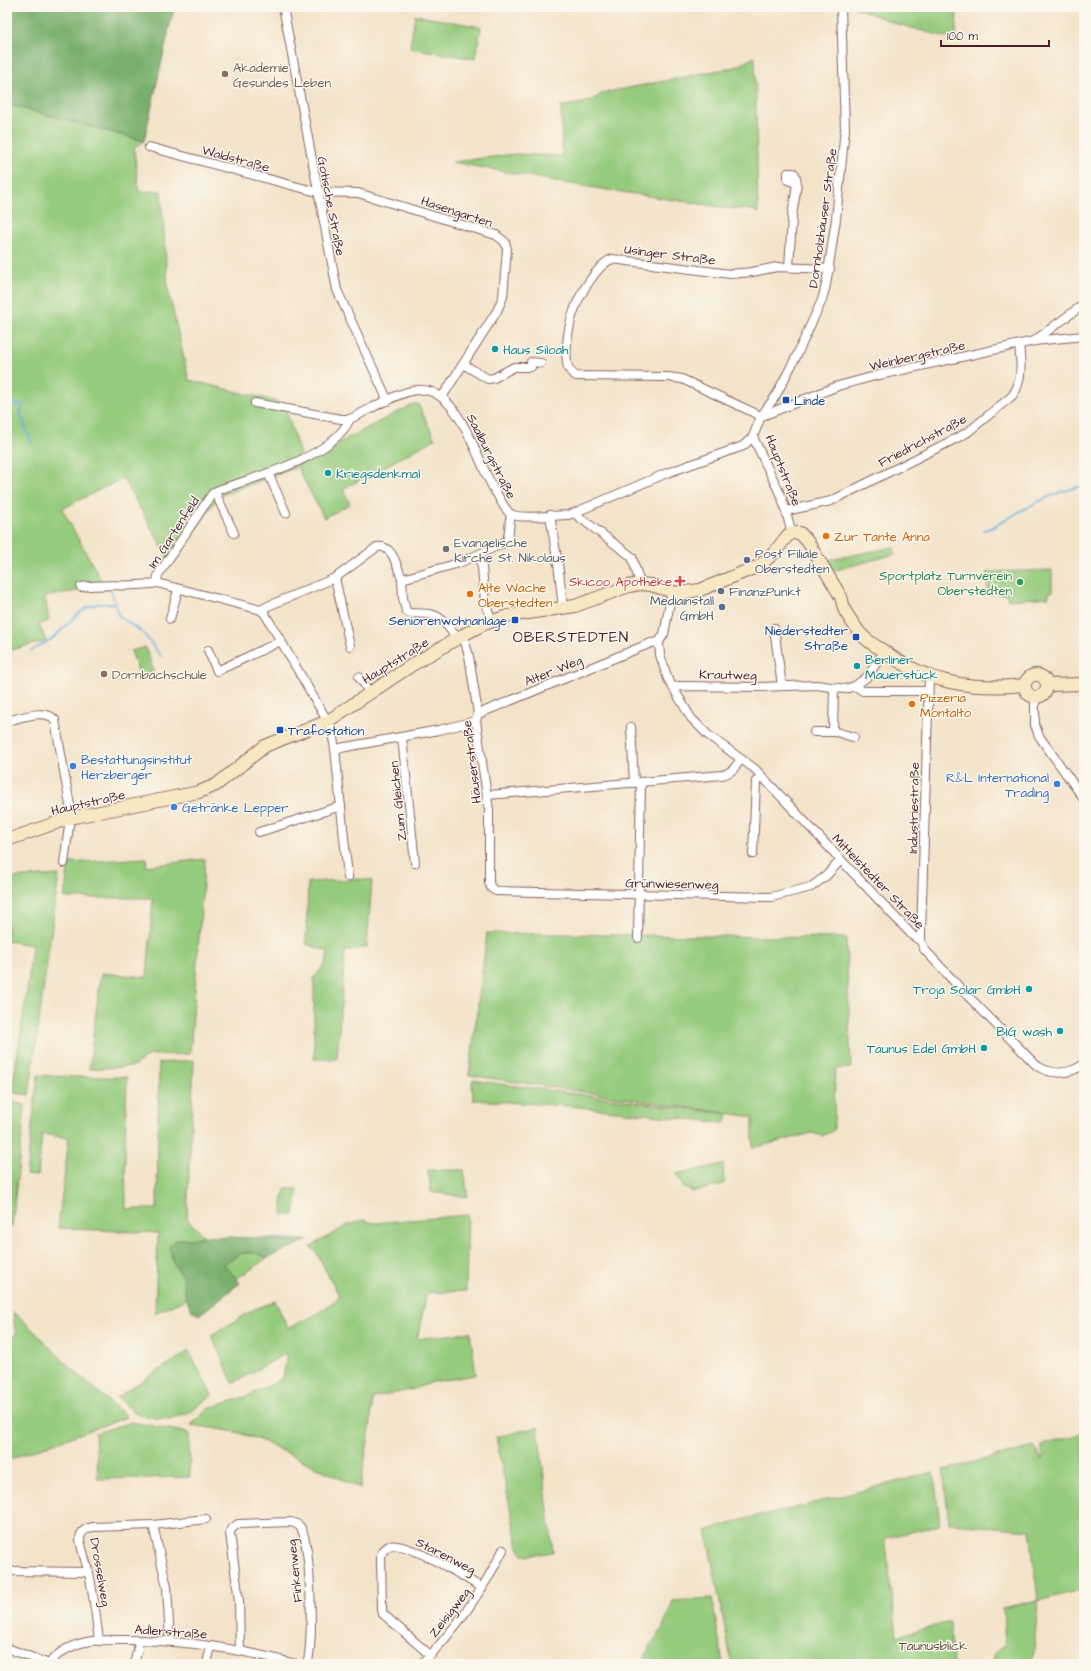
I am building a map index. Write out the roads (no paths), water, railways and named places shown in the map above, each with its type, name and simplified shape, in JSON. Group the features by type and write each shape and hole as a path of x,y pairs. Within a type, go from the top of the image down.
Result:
{"street":[{"name":"Gotische Straße","path":"283,7 317,192 337,290 388,401"},
{"name":"Dornholzhäuser Straße","path":"761,416 775,397 796,358 822,300 830,269 845,129 841,7"},
{"name":"Waldstraße","path":"149,147 317,192"},
{"path":"789,268 796,183"},
{"name":"Hasengarten","path":"317,192 358,193 496,235 505,242 507,249 503,297 497,311 442,397"},
{"name":"Usinger Straße","path":"761,416 682,378 576,376 569,369 567,363 571,319 575,308 584,290 604,263 612,259 730,274 752,272 770,268 830,269"},
{"path":"1034,342 1084,304"},
{"name":"Weinbergstraße","path":"761,416 849,383 1034,342 1084,336"},
{"name":"Friedrichstraße","path":"786,511 831,501 968,432 1012,396 1016,391 1019,381 1020,345"},
{"path":"463,364 488,379 491,379 514,367 531,367 531,362 541,363"},
{"path":"255,403 341,419 350,419 388,401 418,390 430,392 442,397"},
{"name":"Saalburgstraße","path":"442,397 448,402 459,417 491,485 511,514 521,516 568,515 574,513 667,473 743,446 753,437"},
{"name":"Hauptstraße","path":"7,840 70,818 206,790 216,785 265,746 328,721 412,665 460,636 492,621 508,616 563,608 590,601 629,586 640,584 651,585 672,592 700,590 752,570 767,560 784,538 792,533 782,498 753,437 761,416"},
{"name":"Im Gartenfeld","path":"81,587 105,585 147,585 157,583 158,576 209,497 215,492 268,473 329,445 350,419"},
{"path":"268,473 286,514"},
{"name":"Im Gartenfeld","path":"215,492 234,533"},
{"path":"574,513 633,560 640,584"},
{"path":"402,579 447,567 506,542 509,536 508,526 511,514"},
{"path":"550,515 563,608"},
{"path":"792,533 800,534 808,542 844,603 844,610 859,632 869,642 884,652 911,669 929,677 944,681 984,687 1025,685"},
{"path":"261,610 336,578 377,547 383,547 389,550 402,579 403,598 406,611 410,613 437,615 460,636"},
{"path":"478,555 482,567 485,603 492,621"},
{"path":"336,578 350,646"},
{"path":"157,583 178,590 261,610 265,614 328,721 332,731 348,877"},
{"path":"170,619 178,590"},
{"name":"Mittelstedter Straße","path":"672,592 664,634 659,642 660,656 664,671 695,724 761,776 913,936 921,941 924,949 1032,1062 1046,1071 1063,1073 1084,1064"},
{"path":"774,628 782,686"},
{"name":"Häuserstraße","path":"460,636 469,656 488,795 489,883 491,888"},
{"path":"208,650 217,671 281,641"},
{"name":"Alter Weg","path":"335,750 402,738 477,717 652,643 659,642"},
{"path":"856,686 867,677 884,652"},
{"path":"1037,675 1044,678 1047,685 1044,694 1035,697 1027,693 1025,685 1030,676 1037,675"},
{"path":"359,677 370,692"},
{"name":"Industriestraße","path":"921,941 929,677"},
{"path":"1047,685 1084,684"},
{"name":"Krautweg","path":"673,688 678,686 726,687 817,685 845,689 856,686 863,691 928,691"},
{"path":"833,732 834,688"},
{"path":"1035,697 1035,725 1039,736 1084,799"},
{"path":"7,721 43,714 49,714 55,720 71,810 64,863"},
{"path":"631,727 638,783 638,938"},
{"path":"814,732 840,732 845,736 854,737"},
{"name":"Zum Gleichen","path":"402,738 415,863"},
{"path":"488,795 722,775 728,774 733,770 741,759"},
{"path":"753,854 756,781 761,776"},
{"path":"259,832 341,806"},
{"name":"Grünwiesenweg","path":"491,888 496,891 771,897 811,887 826,876 842,860"},
{"name":"Drosselweg","path":"99,1641 95,1600 80,1538 83,1531 93,1526 153,1525 206,1519"},
{"name":"Finkenweg","path":"240,1651 239,1601 230,1533 231,1529 238,1524 291,1522 297,1524 302,1530 308,1564 310,1601 310,1657 307,1664"},
{"path":"153,1525 166,1587 170,1641"},
{"name":"Starenweg","path":"430,1655 383,1614 382,1551 389,1546 394,1545 407,1548 443,1565 482,1588"},
{"name":"Zeisigweg","path":"422,1664 456,1624 482,1588 503,1550"},
{"path":"7,1571 89,1572"},
{"path":"134,1664 139,1640"},
{"name":"Adlerstraße","path":"49,1664 60,1653 73,1646 99,1641 139,1640 170,1641 211,1646 296,1664"},
{"path":"207,1664 211,1646"},
{"path":"7,1648 49,1664"}],"waterway":[{"path":"7,404 23,404 20,413 32,444"},
{"path":"984,530 995,526 1029,506 1047,498 1084,486"},
{"path":"111,590 119,616 143,633 161,656"},
{"path":"31,651 52,639 79,613 88,607 97,604 115,604"}],"place":[{"name":"Akademie Gesundes Leben","path":"225,74"},
{"name":"Haus Siloah","path":"495,349"},
{"name":"Linde","path":"786,400"},
{"name":"Kriegsdenkmal","path":"328,473"},
{"name":"Zur Tante Anna","path":"826,536"},
{"name":"Evangelische Kirche St. Nikolaus","path":"446,549"},
{"name":"Post Filiale Oberstedten","path":"747,560"},
{"name":"Skicoo Apotheke","path":"680,581"},
{"name":"Sportplatz Turnverein Oberstedten","path":"1020,582"},
{"name":"FinanzPunkt","path":"721,591"},
{"name":"Alte Wache Oberstedten","path":"470,594"},
{"name":"Mediainstall GmbH","path":"722,607"},
{"name":"Seniorenwohnanlage","path":"515,620"},
{"name":"Niederstedter Straße","path":"856,637"},
{"name":"Berliner Mauerstück","path":"857,666"},
{"name":"Dornbachschule","path":"104,674"},
{"name":"Pizzeria Montalto","path":"912,704"},
{"name":"Trafostation","path":"280,730"},
{"name":"Bestattungsinstitut Herzberger","path":"73,766"},
{"name":"R&L International Trading","path":"1057,784"},
{"name":"Getränke Lepper","path":"174,807"},
{"name":"Troja Solar GmbH","path":"1029,989"},
{"name":"BIG wash","path":"1060,1031"},
{"name":"Taunus Edel GmbH","path":"984,1048"}],"district":[{"name":"OBERSTEDTEN","path":"571,637"}],"park label":[{"name":"Taunusblick","path":"933,1645"}]}
